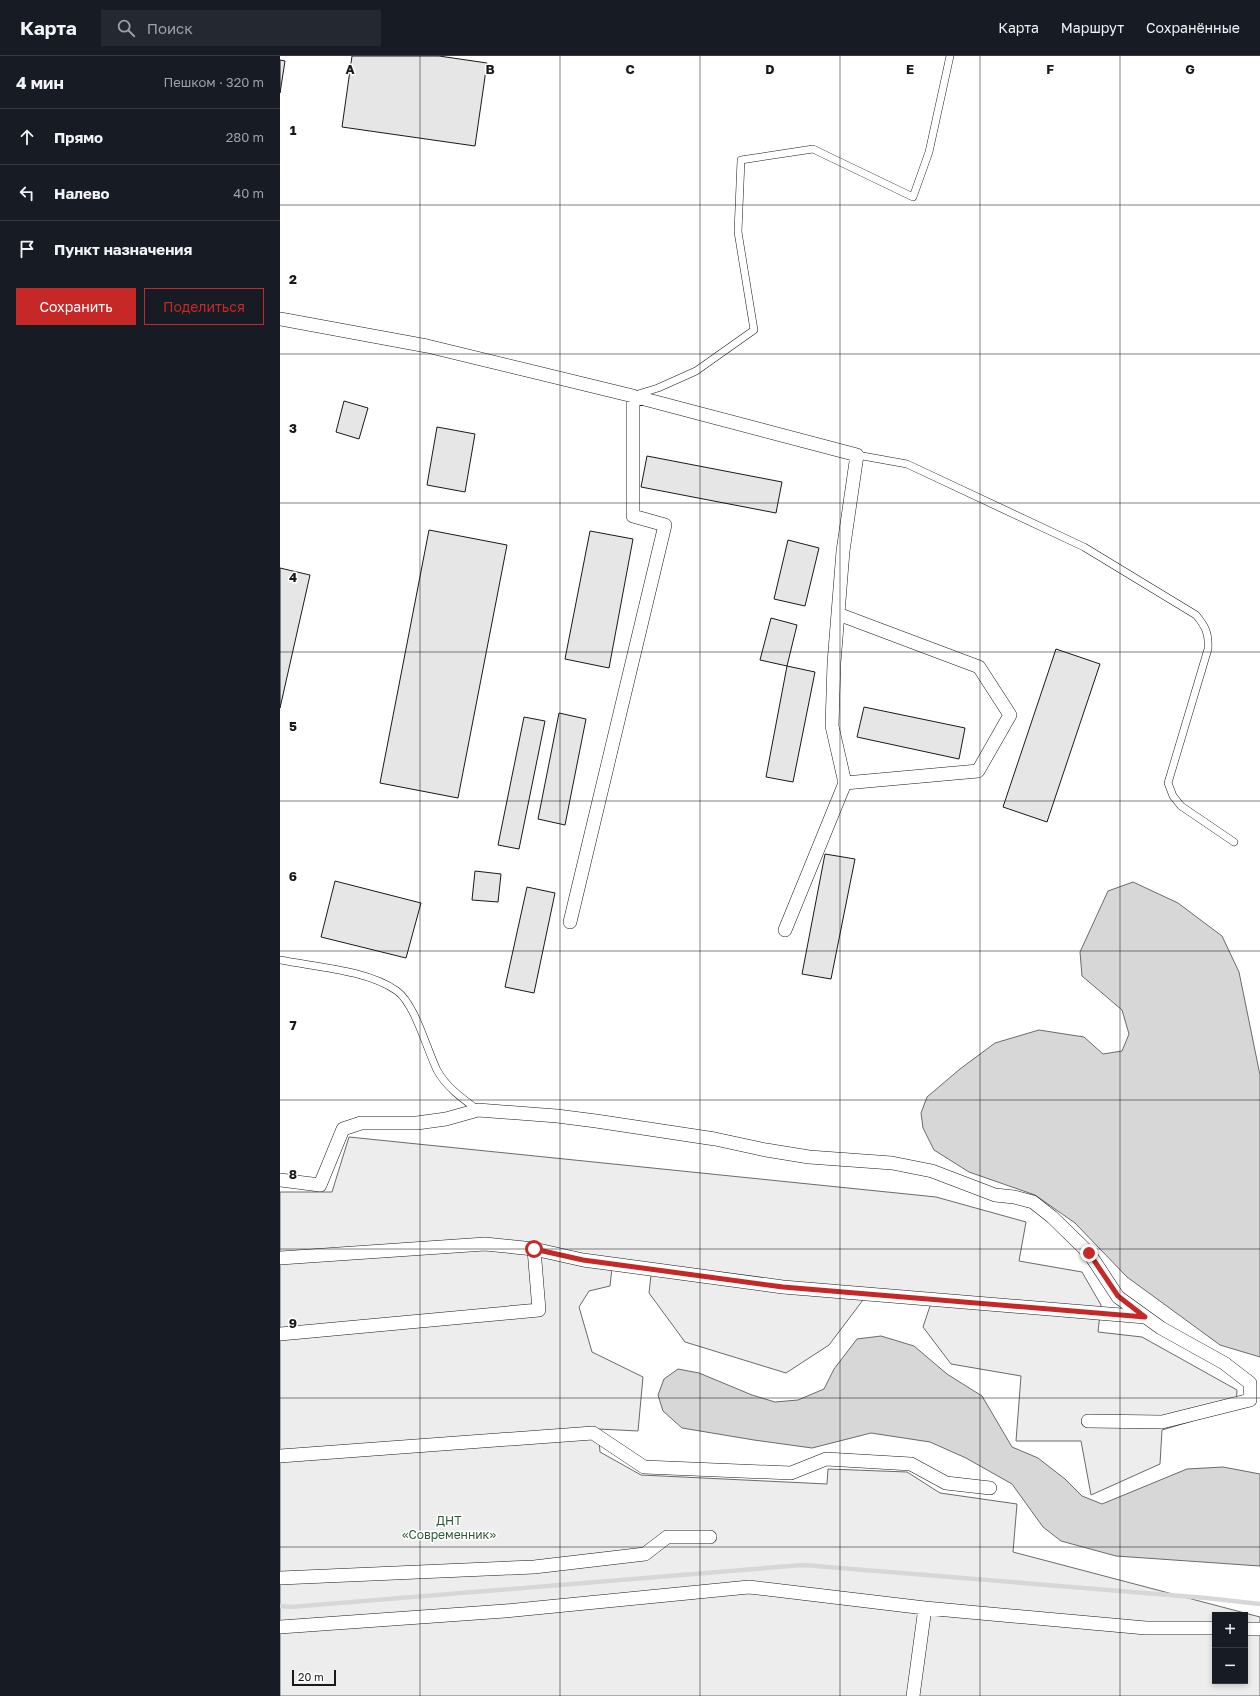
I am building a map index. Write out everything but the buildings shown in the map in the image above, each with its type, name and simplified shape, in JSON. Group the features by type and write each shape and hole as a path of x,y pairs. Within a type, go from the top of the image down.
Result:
{"street":[{"path":"280,319 428,346 633,396 857,454 843,551 832,726 845,783 785,930"},
{"path":"570,922 665,525 633,516 633,396"},
{"path":"838,614 979,667 1010,715 978,771 845,783"},
{"path":"280,1180 320,1185 343,1129 361,1123 417,1123 446,1119 478,1110 557,1116 596,1121 714,1139 809,1157 892,1163 932,1171 995,1195 1014,1196 1033,1202 1052,1217 1084,1248 1118,1296 1161,1328 1224,1363 1250,1383 1250,1400 1162,1422 1088,1421"},
{"path":"280,1258 485,1244 534,1249 583,1260 783,1287 1145,1317"},
{"path":"280,1334 539,1310 534,1249"},
{"path":"280,1456 593,1434 644,1467 792,1473 826,1459 911,1464 946,1483 990,1488"},
{"path":"280,1578 534,1567 645,1554 667,1537 710,1537"},
{"path":"280,1627 506,1611 749,1587 925,1608 1146,1628 1212,1628"},
{"path":"913,1696 925,1608"},
{"path":"1248,1629 1260,1629"}],"lane":[{"path":"633,396 658,388 696,371 754,330 738,232 741,160 813,149 913,197 929,152 950,56"},
{"path":"857,454 907,464 1084,547 1196,616 1206,627 1209,637 1208,649 1168,783 1173,796 1181,806 1234,842"},
{"path":"280,960 354,974 380,982 398,992 409,1006 438,1071 458,1095 478,1110"}],"shaded area":[{"path":"1133,882 1178,903 1222,936 1239,972 1260,1075 1260,1357 1220,1345 1127,1277 1075,1223 1035,1195 969,1172 934,1150 923,1128 921,1113 927,1097 960,1069 995,1043 1039,1030 1084,1037 1103,1054 1122,1051 1129,1034 1122,1010 1082,976 1080,952 1108,891"},
{"name":"ДНТ «Современник»","path":"349,1137 936,1197 1026,1222 1019,1261 1082,1272 1101,1305 1098,1332 1142,1337 1237,1390 1236,1408 1162,1430 1160,1464 1091,1495 1081,1441 1016,1441 1021,1376 951,1364 923,1327 931,1303 866,1296 829,1345 786,1373 685,1342 649,1293 652,1266 613,1259 610,1286 589,1291 579,1307 592,1352 643,1377 638,1431 598,1429 600,1452 641,1475 827,1484 828,1469 907,1472 940,1493 1017,1504 1013,1552 1241,1612 1212,1612 1212,1684 1248,1684 1248,1614 1260,1617 1260,1696 280,1696 280,1192 332,1192"},
{"path":"881,1336 914,1346 947,1374 982,1396 1012,1447 1038,1458 1065,1479 1082,1496 1102,1504 1187,1469 1223,1467 1260,1474 1260,1566 1116,1556 1061,1541 1043,1527 1012,1484 966,1458 930,1442 871,1433 812,1448 682,1428 663,1411 658,1395 664,1379 678,1369 699,1373 752,1395 775,1402 798,1400 824,1389 834,1369 857,1339"}],"waterway":[{"path":"280,1606 291,1607 803,1565 1206,1598 1260,1604"}],"route":[{"path":"534,1249 583,1260 783,1287 1145,1317 1118,1296 1089,1253"}]}
